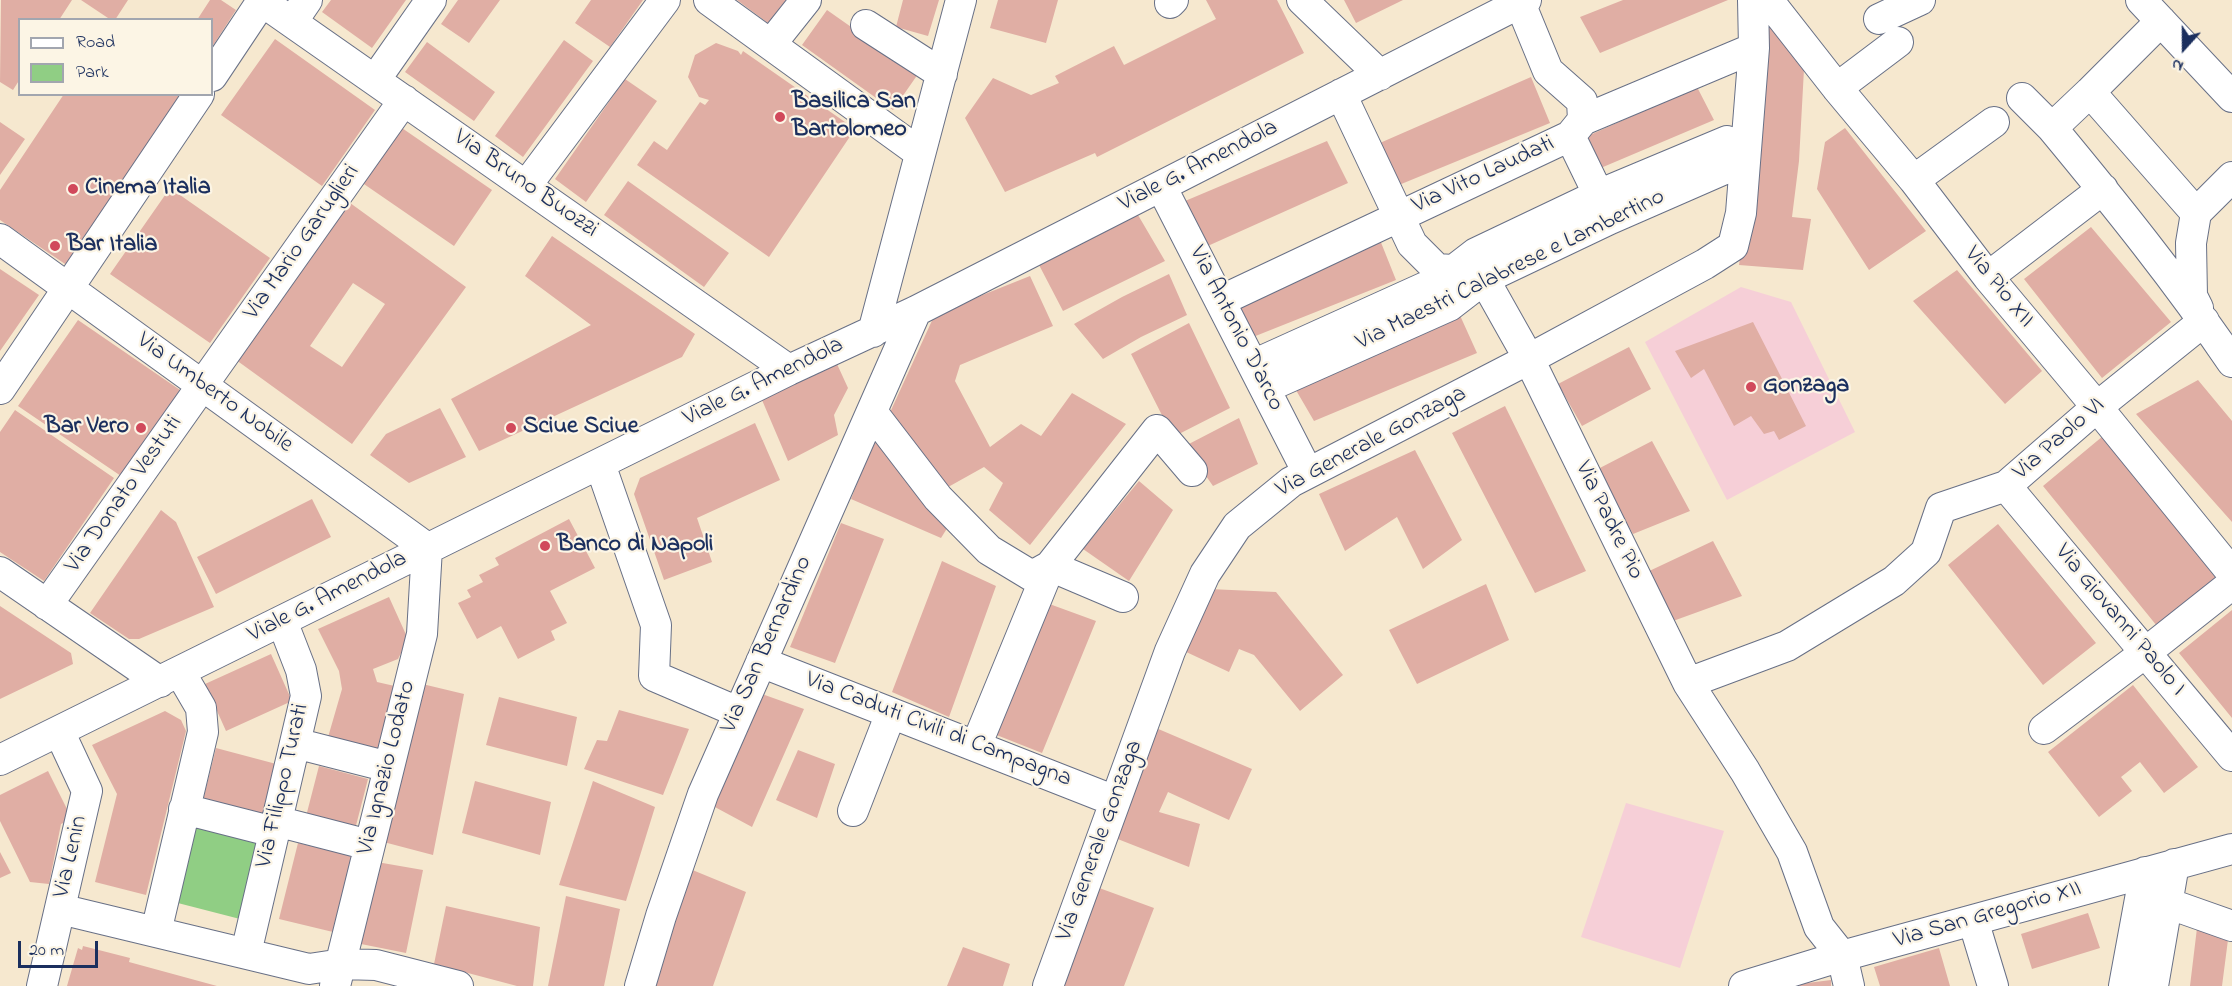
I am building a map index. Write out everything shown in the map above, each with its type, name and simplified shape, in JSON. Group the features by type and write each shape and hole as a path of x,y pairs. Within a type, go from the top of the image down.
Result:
{"street":[{"path":"375,80 432,0"},
{"path":"526,186 665,0"},
{"path":"710,0 920,153"},
{"path":"771,44 806,0"},
{"path":"873,332 961,0"},
{"path":"1302,0 1380,75"},
{"name":"Via Generale Gonzaga","path":"1048,986 1170,651 1205,574 1237,526 1291,482 1528,359 1705,264 1733,246 1741,213 1754,48 1753,0"},
{"name":"Via Pio XII","path":"1768,0 1837,88 1914,180 1988,277 2232,573"},
{"path":"1879,19 1920,0"},
{"path":"213,74 261,1"},
{"name":"Via Bruno Buozzi","path":"261,1 300,11 375,80 789,370"},
{"path":"1523,2 1548,71 1582,101 1577,128 1604,207"},
{"name":"Viale G. Amendola","path":"0,760 789,370 916,311 1523,2"},
{"path":"2052,128 2090,92 2151,11 2232,97"},
{"path":"866,25 942,74"},
{"path":"1837,88 1898,42"},
{"name":"Via Vito Laudati","path":"1220,301 1577,128 1754,48"},
{"path":"2090,92 2196,213"},
{"path":"1341,94 1412,244 1437,269 1468,271 1484,279"},
{"path":"0,389 198,96"},
{"path":"2022,98 2052,128 2103,189 2204,321 2232,362"},
{"name":"Via Mario Garuglieri","path":"202,385 404,100"},
{"path":"1914,180 1994,122"},
{"name":"Via Maestri Calabrese e Lambertino","path":"1259,376 1449,306 1484,279 1604,207 1727,141 1746,148"},
{"path":"2204,321 2192,296 2191,243 2196,213 2232,177"},
{"name":"Via Antonio D'arco","path":"1161,186 1308,473"},
{"path":"1988,277 2103,189"},
{"name":"Via Maestri Calabrese e Lambertino","path":"1259,376 1441,280 1476,253 1604,207"},
{"name":"Via Umberto Nobile","path":"0,239 428,548"},
{"name":"Via Padre Pio","path":"1484,279 1528,359 1688,683 1745,771 1792,852 1819,927 1842,956"},
{"name":"Via San Bernardino","path":"640,986 661,916 703,794 916,311"},
{"name":"Via Paolo VI","path":"1688,683 1787,646 1894,581 1926,552 1941,508 2006,486 2097,407 2204,321"},
{"name":"Via Donato Vestuti","path":"47,605 202,385"},
{"path":"872,412 938,498 989,550 1032,576 1050,566"},
{"path":"976,746 1050,566 1157,430 1192,471"},
{"path":"600,464 656,625 654,676 738,712"},
{"name":"Via Giovanni Paolo I","path":"2006,486 2232,756"},
{"name":"Via Ignazio Lodato","path":"338,975 422,634 428,548"},
{"path":"1050,566 1123,597"},
{"path":"0,572 47,605 170,677 201,708 203,732 156,933"},
{"path":"2044,729 2232,584"},
{"name":"Via Filippo Turati","path":"246,953 306,696 302,670 282,621"},
{"name":"Via Caduti Civili di Campagna","path":"761,662 1116,801"},
{"path":"853,811 891,713"},
{"name":"Via Lenin","path":"42,986 87,791 59,731"},
{"path":"295,743 389,767"},
{"path":"184,809 369,845"},
{"name":"Via San Gregorio XII","path":"1744,986 1842,956 2232,849"},
{"path":"2153,986 2174,864"},
{"path":"2124,986 2145,872"},
{"path":"2167,903 2232,926"},
{"path":"60,909 338,975 376,964 458,986"},
{"path":"1973,920 1993,986"},
{"path":"1842,956 1849,986"}],"shaded area":[{"name":"Gonzaga","path":"1741,287 1791,302 1855,432 1727,500 1645,342"},
{"path":"1626,803 1724,831 1680,968 1581,937"}],"green space":[{"path":"193,820 260,837 240,919 174,902"}],"building":[{"path":"1,0 72,0 60,18 18,18 18,82 13,90 0,82"},
{"path":"81,0 128,0 116,18 108,18"},
{"path":"210,0 221,0 236,10 213,45 213,18 198,18"},
{"path":"331,0 406,0 372,48 322,12"},
{"path":"458,0 500,0 469,43 441,24"},
{"path":"591,0 643,0 610,47 575,23"},
{"path":"737,0 791,0 772,26"},
{"path":"903,0 939,0 928,36 896,27"},
{"path":"998,0 1058,0 1046,43 990,28"},
{"path":"1206,0 1277,0 1304,53 1097,157 1095,153 1005,192 965,118 993,78 1031,95 1059,83 1055,76 1114,46 1124,65 1216,19"},
{"path":"1344,0 1403,0 1356,23"},
{"path":"1623,0 1728,0 1600,53 1580,17"},
{"path":"827,10 918,74 893,110 802,45"},
{"path":"1768,22 1804,69 1799,161 1792,217 1811,219 1803,270 1739,265"},
{"path":"275,39 375,110 322,186 221,115"},
{"path":"564,40 593,61 523,157 495,136"},
{"path":"427,42 495,92 474,121 405,72"},
{"path":"716,43 738,51 741,55 743,51 855,129 769,257 637,165 654,141 667,150 700,102 705,105 709,100 699,97 688,77 695,55"},
{"path":"1531,77 1550,123 1394,187 1373,146"},
{"path":"625,79 657,101 586,202 555,179"},
{"path":"1697,87 1714,120 1596,170 1581,139"},
{"path":"63,96 187,96 71,268 0,220 0,190"},
{"path":"0,122 25,139 0,175"},
{"path":"399,126 492,190 454,246 361,182"},
{"path":"1845,128 1926,231 1869,270 1817,189 1825,142"},
{"path":"1327,141 1348,183 1201,249 1178,204"},
{"path":"628,181 729,253 704,287 604,215"},
{"path":"170,188 270,258 210,343 110,274"},
{"path":"346,200 466,287 352,444 232,357","holes":["353,283 385,304 342,367 310,346"]},
{"path":"1138,215 1165,261 1063,311 1038,263"},
{"path":"2091,227 2171,322 2102,378 2024,279"},
{"path":"552,236 695,334 682,357 479,451 451,399 591,325 525,276"},
{"path":"1380,240 1396,280 1248,339 1230,305"},
{"path":"0,269 39,295 0,351"},
{"path":"1957,270 2042,371 2005,404 1913,301"},
{"path":"1169,274 1187,315 1141,337 1103,359 1074,324"},
{"path":"1030,276 1053,326 960,365 955,381 990,447 1021,424 1041,436 1072,393 1126,424 1030,545 989,510 1003,483 984,467 941,491 887,419 935,314"},
{"path":"1458,311 1477,353 1314,421 1293,385"},
{"path":"78,320 180,390 121,476 18,406"},
{"name":"Gonzaga","path":"1753,322 1806,426 1779,440 1774,431 1764,434 1751,416 1734,426 1704,369 1691,378 1675,351"},
{"path":"1189,323 1230,408 1173,437 1131,354"},
{"path":"1629,347 1651,389 1582,426 1558,384"},
{"path":"837,364 848,388 834,415 838,435 788,461 762,400"},
{"path":"2198,380 2232,421 2232,522 2136,414"},
{"path":"1505,406 1586,571 1535,593 1452,433"},
{"path":"440,408 466,457 409,483 370,455 386,434"},
{"path":"15,410 114,478 44,581 0,552 0,432"},
{"path":"1239,418 1258,464 1213,486 1185,446"},
{"path":"755,423 780,480 697,518 712,562 664,580 634,494 640,478"},
{"path":"878,429 951,522 941,538 851,499"},
{"path":"2103,436 2218,577 2157,626 2043,486"},
{"path":"1652,441 1690,511 1633,534 1596,470"},
{"path":"1415,450 1462,540 1423,569 1397,517 1345,551 1319,494"},
{"path":"1139,481 1173,510 1129,581 1083,549"},
{"path":"312,499 331,537 216,594 197,557"},
{"path":"161,510 176,522 214,607 139,639 129,639 90,613"},
{"path":"569,519 595,568 550,591 567,623 551,631 555,640 518,659 501,626 477,639 458,603 471,597 467,590 483,582 479,575 499,565 495,558"},
{"path":"841,523 884,539 835,663 790,647"},
{"path":"1998,524 2096,643 2043,685 1948,565"},
{"path":"1713,541 1742,596 1673,621 1645,573"},
{"path":"942,561 996,586 949,717 892,692"},
{"path":"1486,584 1509,640 1417,684 1389,630"},
{"path":"1209,589 1276,592 1343,675 1300,711 1254,655 1239,649 1229,672 1182,650"},
{"path":"389,597 408,639 398,659 373,669 377,682 399,687 376,764 324,751 342,689 339,671 318,629"},
{"path":"1044,602 1096,621 1042,753 994,734"},
{"path":"0,606 71,653 73,664 0,699"},
{"path":"2232,610 2232,718 2179,653"},
{"path":"271,654 292,701 226,731 205,684"},
{"path":"414,682 464,694 433,855 376,840"},
{"path":"2133,685 2198,767 2164,793 2140,762 2121,777 2132,791 2099,817 2048,752"},
{"path":"762,694 804,709 752,827 713,806"},
{"path":"499,697 577,717 567,766 486,745"},
{"path":"619,710 689,729 663,795 584,769 597,740 607,741"},
{"path":"165,711 181,720 186,731 146,895 95,882 117,794 92,745"},
{"path":"1156,728 1252,769 1229,820 1168,792 1159,812 1200,824 1189,867 1110,836"},
{"path":"216,748 280,765 266,820 202,804"},
{"path":"798,750 835,764 817,818 776,800"},
{"path":"319,766 368,779 352,841 303,828"},
{"path":"48,771 72,819 61,824 49,884 30,882 0,821 0,795"},
{"path":"475,781 551,802 540,855 462,833"},
{"path":"593,781 655,807 626,901 559,885"},
{"path":"298,843 353,856 333,932 279,919"},
{"path":"0,852 11,873 0,878"},
{"path":"371,861 423,870 406,953 351,942"},
{"path":"690,869 746,892 713,986 656,986"},
{"path":"1091,885 1154,908 1124,986 1062,986"},
{"path":"566,896 620,909 604,986 548,986"},
{"path":"446,906 540,927 533,986 517,986 434,964"},
{"path":"2088,913 2100,948 2032,969 2021,934"},
{"path":"2197,928 2229,932 2222,986 2190,986"},
{"path":"83,946 130,958 129,962 217,986 67,986 78,948 82,950"},
{"path":"963,947 1010,964 1003,986 947,986"},
{"path":"1939,948 1950,986 1880,986 1874,967"},
{"path":"1831,980 1831,986 1792,986 1792,985"}],"place":[{"name":"Basilica San Bartolomeo","path":"780,117"},
{"name":"Cinema Italia","path":"73,189"},
{"name":"Bar Italia","path":"55,246"},
{"name":"Gonzaga","path":"1751,387"},
{"name":"Bar Vero","path":"141,428"},
{"name":"Sciue Sciue","path":"511,428"},
{"name":"Banco di Napoli","path":"545,546"}]}
